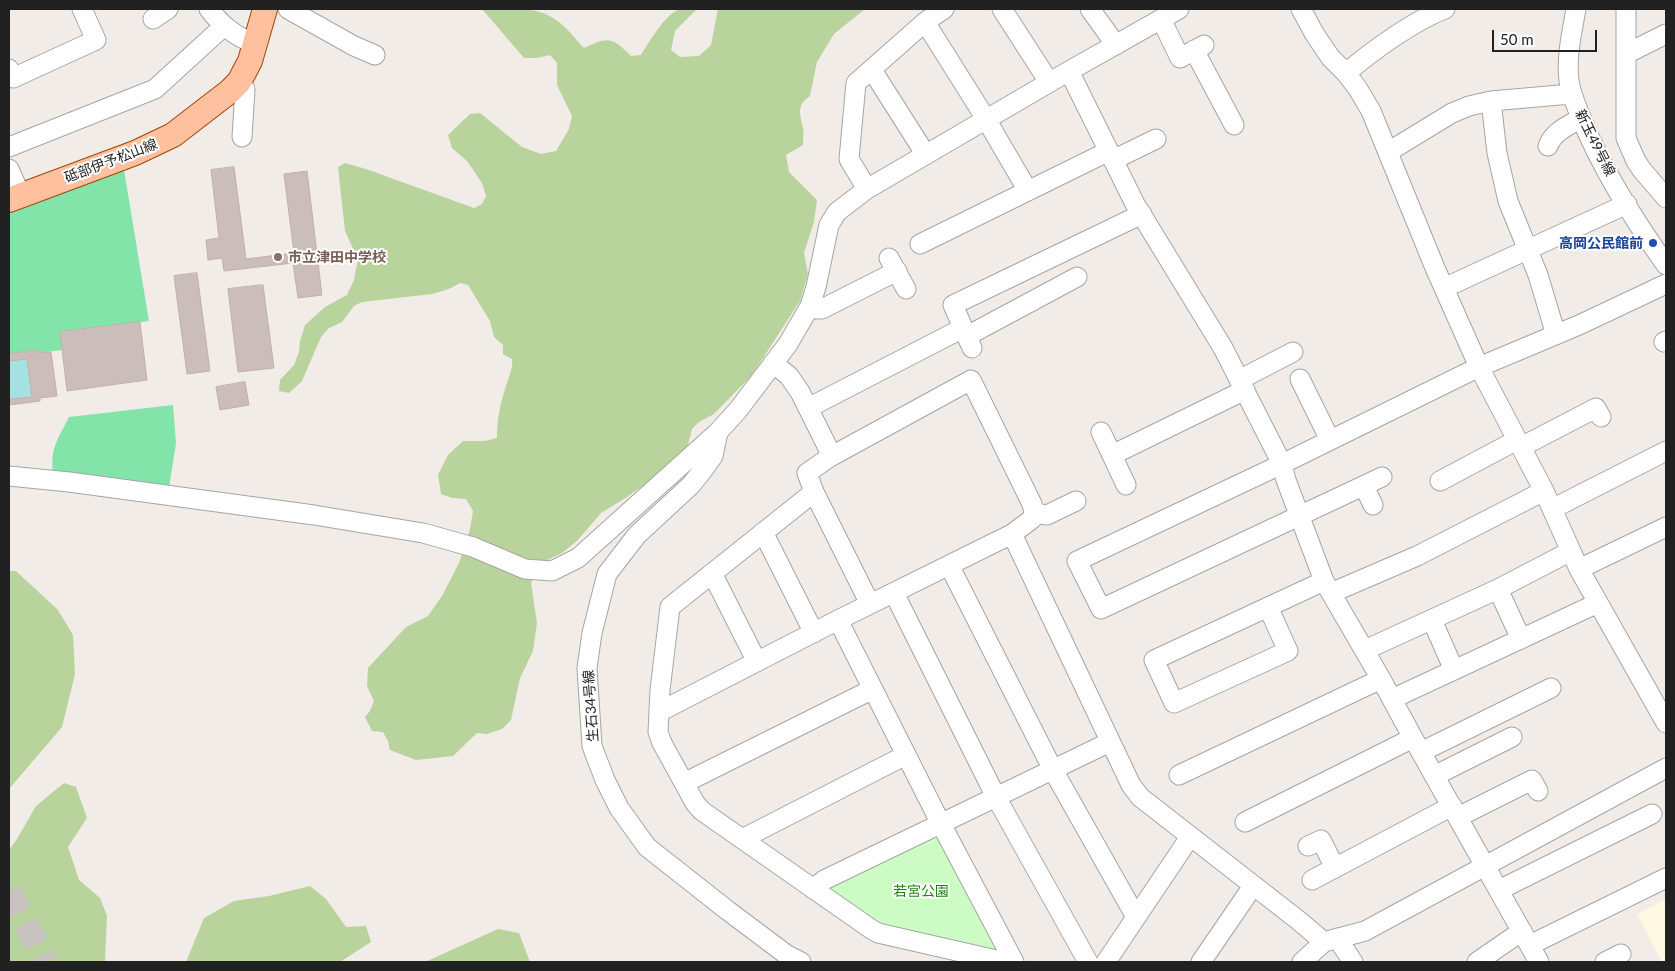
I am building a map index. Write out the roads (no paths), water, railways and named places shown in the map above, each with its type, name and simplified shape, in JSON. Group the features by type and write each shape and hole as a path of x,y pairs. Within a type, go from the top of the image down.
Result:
{"main road":[{"name":"砥部伊予松山線","path":"15,198 155,145 173,135 230,91 238,82 250,61 265,9"}],"street":[{"path":"9,69 13,78 96,40 82,9"},
{"path":"209,9 224,26 238,37 255,44"},
{"path":"288,9 354,46 376,55"},
{"path":"867,189 849,159 856,84 926,22 944,9"},
{"path":"1002,9 1049,82"},
{"path":"1090,9 1116,45"},
{"path":"1301,9 1330,57 1346,73 1358,89 1370,111 1479,367 1544,491 1579,570 1666,723"},
{"path":"1346,73 1362,59 1426,17 1445,9"},
{"name":"新玉49号線","path":"1576,9 1568,59 1568,79 1571,94 1591,142 1627,204 1666,265"},
{"path":"1626,9 1626,138 1636,161 1666,198"},
{"path":"9,476 69,482 314,515 423,533 473,547 525,568 552,571 578,558 718,432 738,410 788,344 810,306 816,287 829,225 837,212 867,189 1049,82 1116,45 1167,13 1180,58 1199,48 1235,117"},
{"path":"926,22 1028,191"},
{"path":"9,147 156,89 224,26"},
{"path":"1626,54 1666,34"},
{"path":"872,70 926,155"},
{"path":"1069,71 1142,214 1223,348 1282,464 1327,587 1365,650 1539,962"},
{"path":"238,82 245,89 242,137"},
{"path":"1388,152 1452,113 1469,106 1491,101 1571,94"},
{"path":"1491,101 1497,153 1508,200 1538,275 1556,335"},
{"path":"1548,146 1556,133 1581,118"},
{"path":"920,244 1028,191 1156,139"},
{"path":"9,169 15,198"},
{"path":"1444,288 1627,204"},
{"path":"968,337 953,305 1142,214"},
{"path":"810,306 822,309 893,265 906,289"},
{"path":"808,408 968,337 1077,277"},
{"path":"1382,478 1101,609 1077,561 1282,464 1479,367 1556,335 1666,284"},
{"path":"1112,455 1242,385 1293,352"},
{"path":"773,363 789,376 808,408 828,448 830,457"},
{"path":"1300,379 1330,440"},
{"path":"659,712 838,620 1012,534 1032,519 1034,513 1032,504 971,380 830,457 808,473 814,492 870,604"},
{"path":"1440,481 1596,408 1601,417"},
{"name":"生石34号線","path":"718,432 714,456 691,485 637,535 607,574 592,633 587,668 592,746 605,780 619,808 647,847 787,955 801,962"},
{"path":"1101,432 1126,485"},
{"path":"1552,509 1657,455"},
{"path":"1364,486 1373,505"},
{"path":"1268,607 1288,651 1174,702 1154,660 1268,607 1417,556 1544,491"},
{"path":"814,492 670,607 660,690 658,732 662,743 695,803 702,811 878,933 1006,962"},
{"path":"1034,513 1048,515 1076,500"},
{"path":"1579,570 1664,531"},
{"path":"763,532 814,633"},
{"path":"1012,534 1130,785 1140,797 1254,886 1331,940 1353,962"},
{"path":"1365,650 1498,589 1571,551"},
{"path":"950,565 1053,770 1136,917"},
{"path":"712,573 757,662"},
{"path":"1498,589 1521,639"},
{"path":"894,593 996,797 1088,962"},
{"path":"1392,699 1598,603"},
{"path":"838,620 941,824 1014,962"},
{"path":"1432,620 1454,670"},
{"path":"1180,775 1381,679"},
{"path":"1246,822 1417,745 1551,688"},
{"path":"684,783 873,689"},
{"path":"1434,776 1512,737"},
{"path":"813,889 824,880 1110,742"},
{"path":"742,839 906,755"},
{"path":"1303,962 1331,940 1365,931 1666,768"},
{"path":"1312,880 1455,811 1532,780 1538,791"},
{"path":"1499,890 1652,814"},
{"path":"1106,962 1190,836"},
{"path":"1308,846 1321,840 1335,868"},
{"path":"1477,962 1526,938 1666,878"},
{"path":"1202,962 1254,886"}],"water":[{"path":"27,359 32,397 9,399 9,361"}],"tunnel":[{"path":"9,891 46,962"}],"place":[{"name":"高岡公民館前","path":"1653,243"},
{"name":"市立津田中学校","path":"278,257"}],"park label":[{"name":"若宮公園","path":"921,891"}]}
